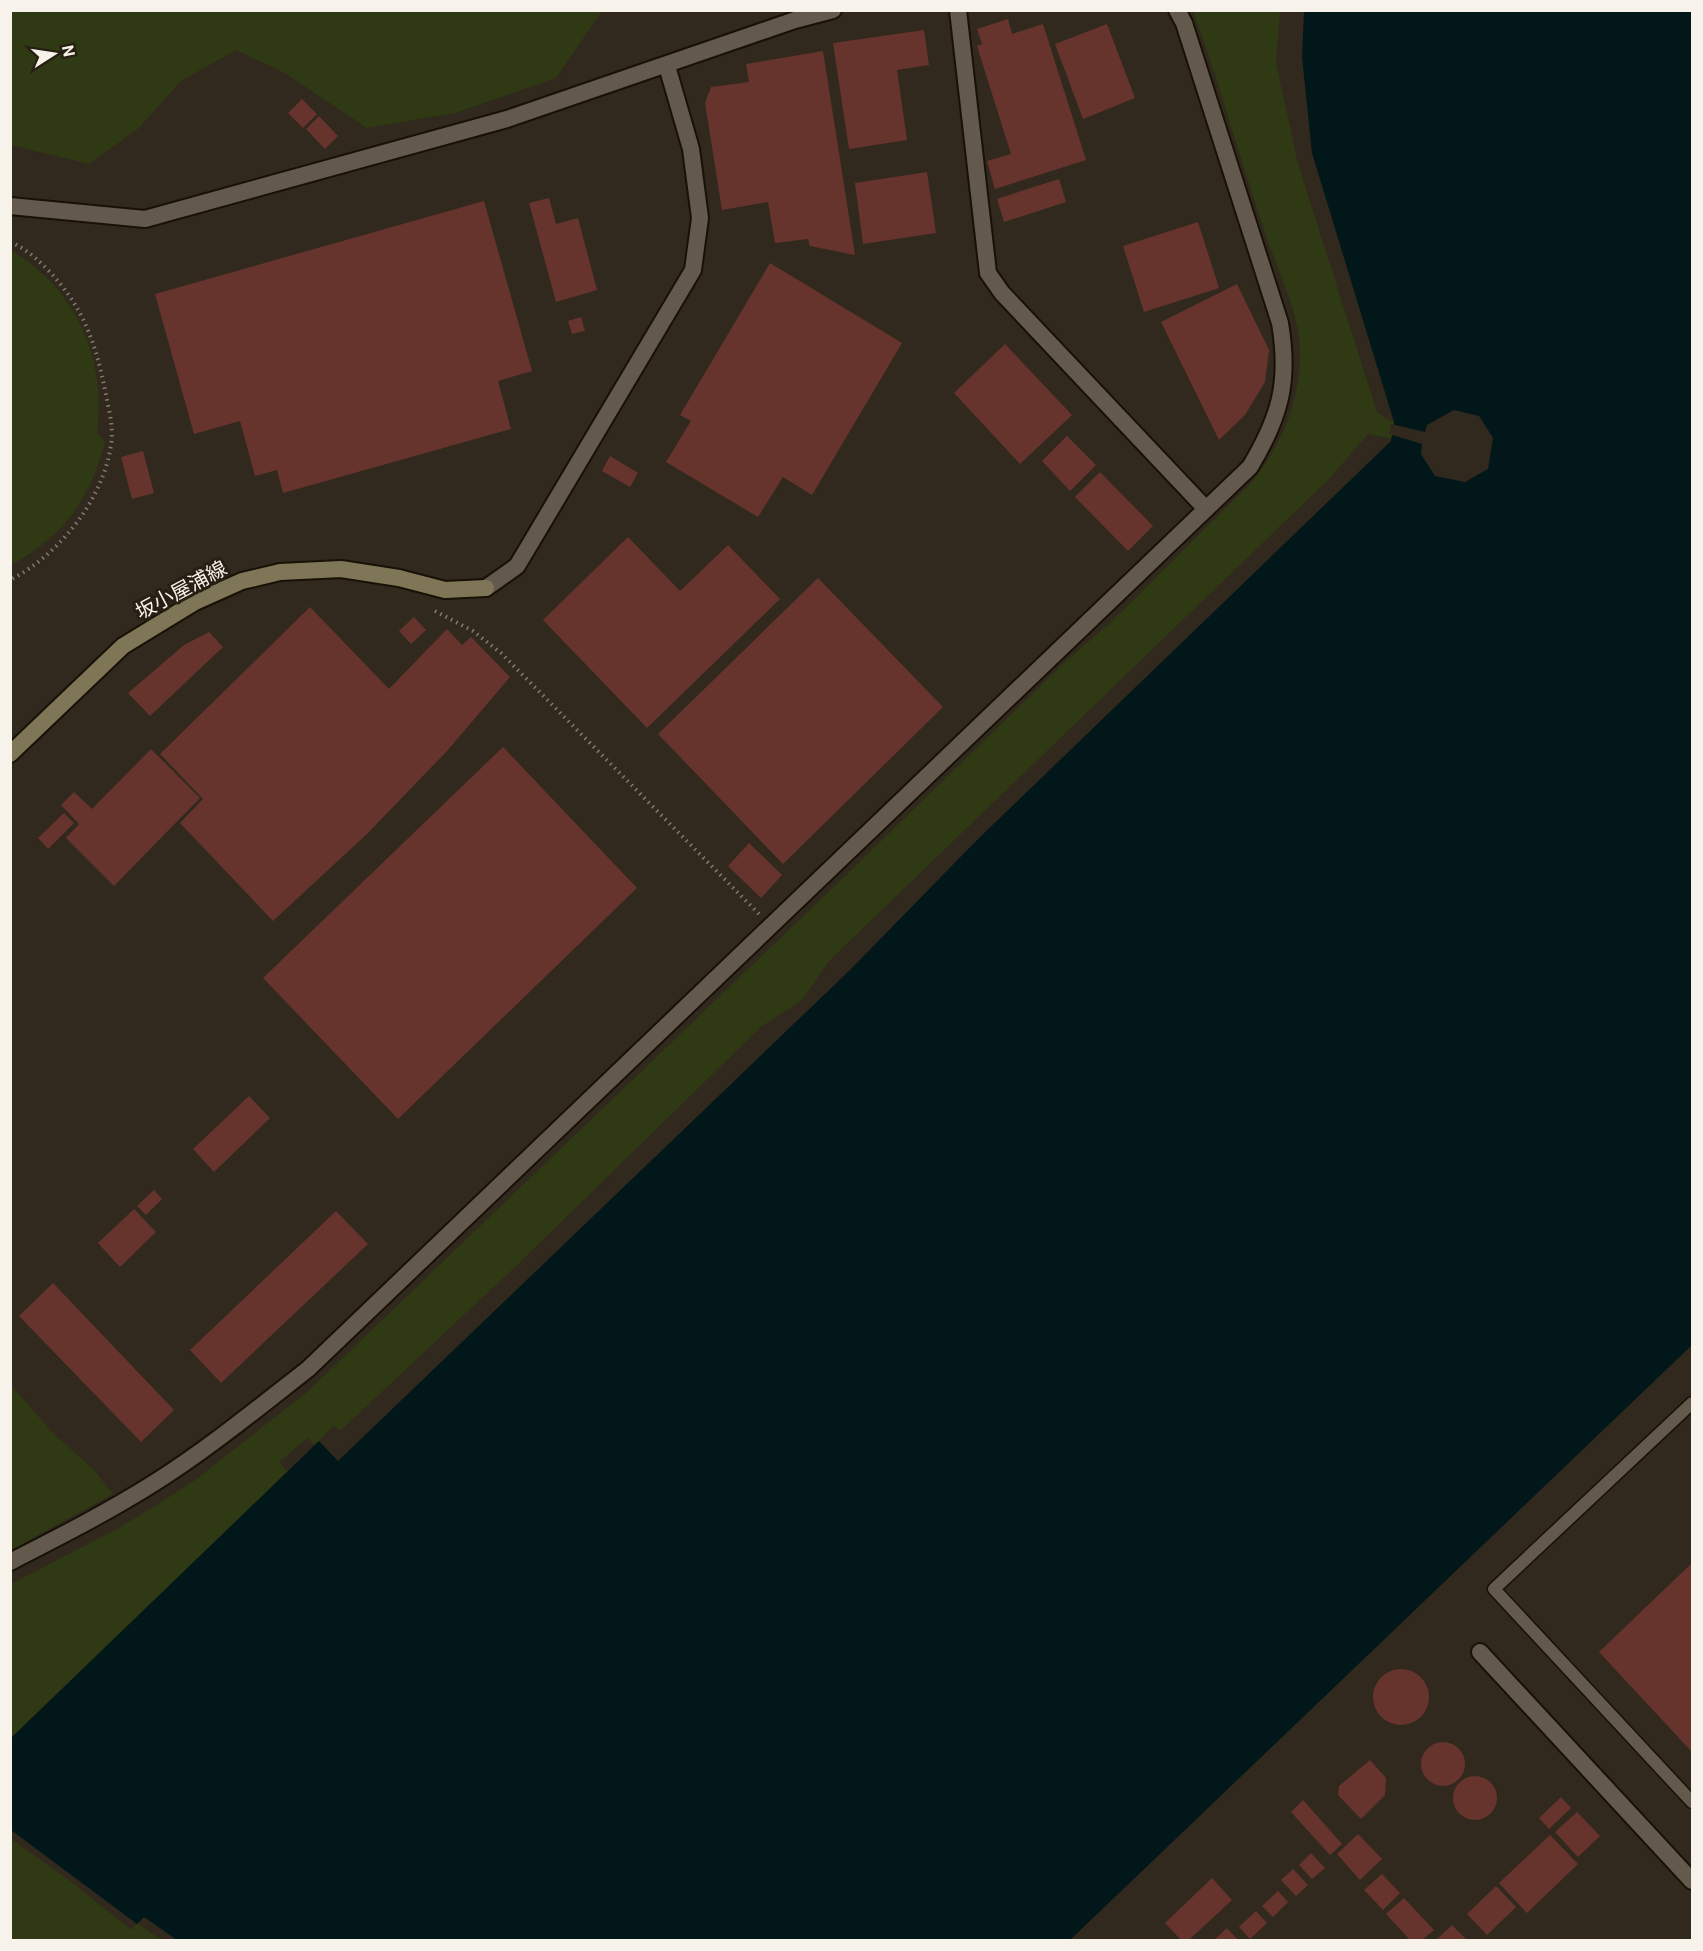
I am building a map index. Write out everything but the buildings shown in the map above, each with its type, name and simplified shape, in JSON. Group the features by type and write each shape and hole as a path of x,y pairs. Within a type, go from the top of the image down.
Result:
{"main road":[{"name":"坂小屋浦線","path":"10,754 123,646 195,602 242,581 280,572 341,569 399,578 445,590 486,588"}],"street":[{"path":"10,206 145,219 507,118 667,66 795,20 833,10"},
{"path":"958,10 988,273 1002,293 1206,508"},
{"path":"10,1562 92,1520 156,1482 213,1443 308,1369 1250,467 1270,432 1282,400 1286,355 1280,323 1184,23 1177,10"},
{"path":"486,588 517,566 693,270 700,218 691,149 667,66"},
{"path":"1480,1653 1692,1881"}],"lane":[{"path":"1692,1403 1494,1589 1692,1802"}],"path":[{"path":"10,242 31,253 59,282 80,309 100,361 110,414 112,443 104,472 88,506 46,558 10,580"},
{"path":"435,612 473,631 501,653 770,926"}],"green space":[{"path":"11,10 602,11 556,78 455,113 367,128 285,73 236,50 181,81 139,128 89,164 11,145"},
{"path":"1193,11 1280,11 1276,62 1298,164 1377,412 1388,420 1423,429 1419,444 1368,434 1330,478 829,961 802,1000 761,1027 513,1269 340,1431 334,1425 315,1445 307,1438 279,1462 288,1472 11,1738 11,1584 117,1529 158,1504 195,1480 306,1393 1065,662 1111,622 1252,482 1263,468 1280,437 1293,405 1300,353 1297,325"},
{"path":"11,250 34,266 53,284 69,305 82,328 97,378 99,405 97,433 105,441 92,481 72,514 46,542 11,565"},
{"path":"11,1385 53,1433 94,1470 113,1494 11,1550"},
{"path":"10,1838 70,1881 131,1930 137,1923 162,1940 11,1940"}],"shaded area":[{"path":"1304,11 1692,11 1692,1345 1070,1940 177,1940 144,1917 137,1924 11,1830 11,1738 319,1441 338,1461 851,969 977,840 1391,441 1394,422 1312,153 1302,57"}],"pier":[{"path":"1454,410 1479,416 1493,438 1488,469 1465,482 1435,476 1421,454 1422,444 1389,434 1391,424 1425,432 1427,425"}]}
